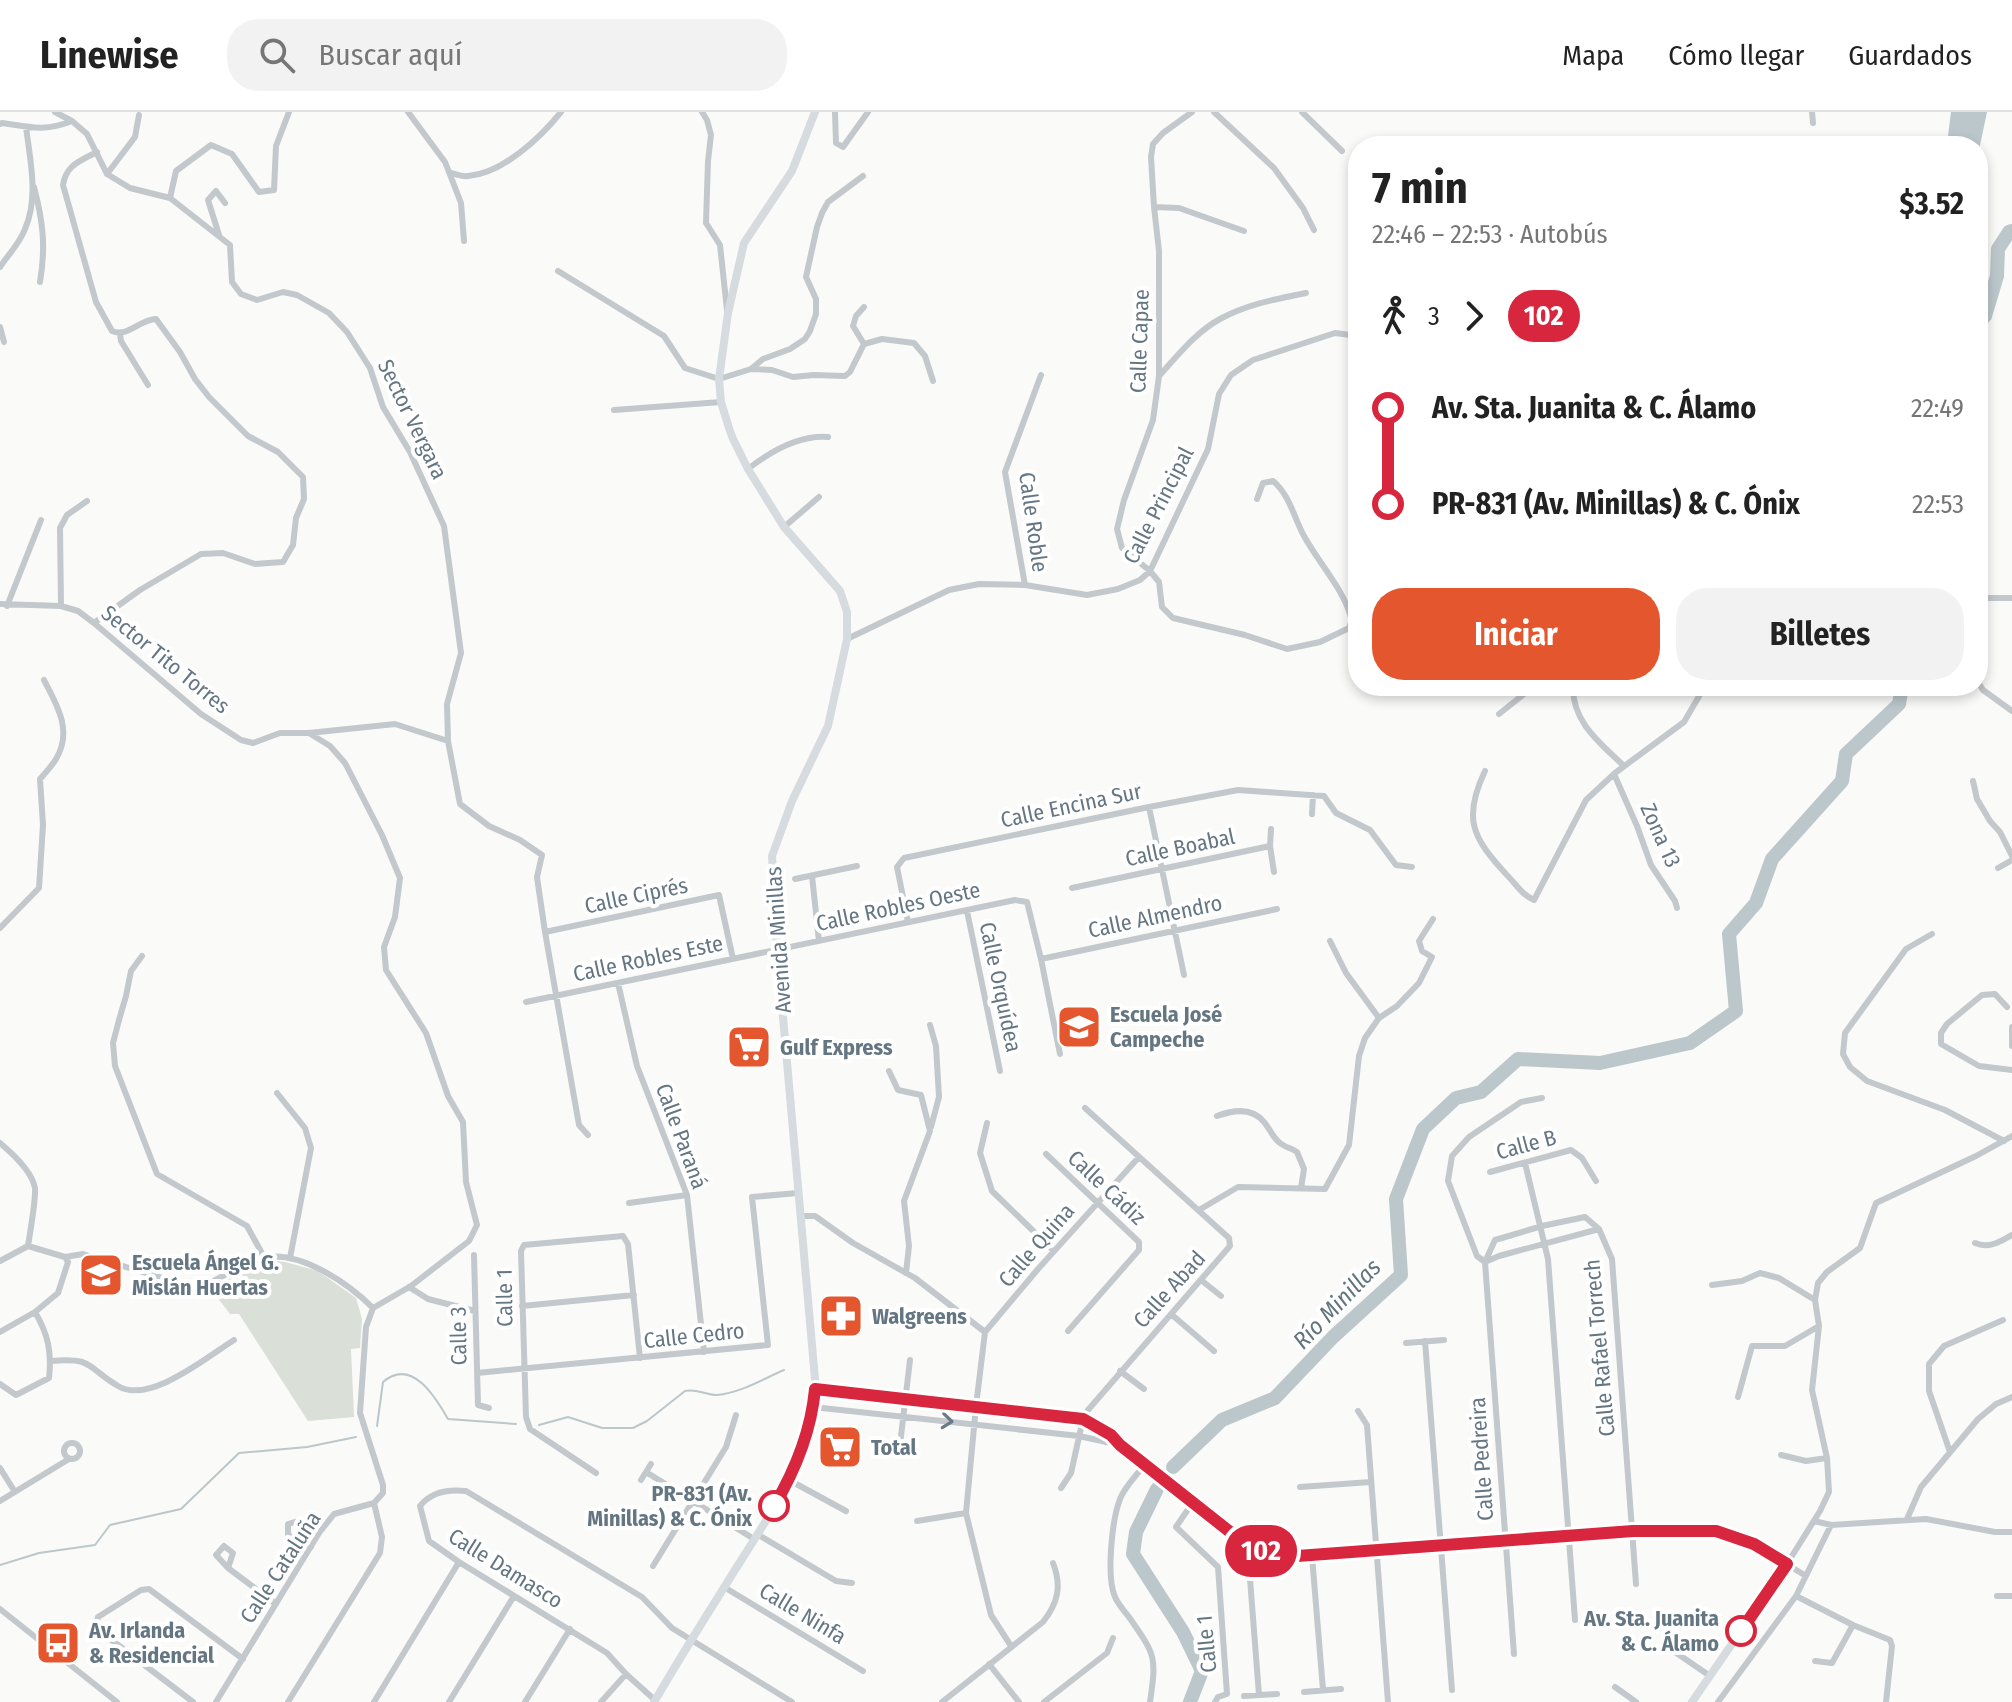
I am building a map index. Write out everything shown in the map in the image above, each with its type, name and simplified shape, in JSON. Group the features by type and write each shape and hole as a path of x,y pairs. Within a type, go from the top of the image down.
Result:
{"street":[{"path":"55,112 87,134 107,174 130,188 170,198 219,235"},
{"path":"170,198 176,171 211,145 232,154 259,192 274,190 276,146 289,112"},
{"path":"408,112 445,162 461,203 464,241"},
{"path":"449,172 466,177 521,153 561,112"},
{"path":"702,112 711,135 706,223 720,245 728,313"},
{"name":"Avenida Minillas","path":"655,1701 789,1480 806,1440 815,1389 777,949 772,856 792,801 828,726 847,639 847,612 840,591 784,527 748,469 733,439 721,402 719,379 728,313 744,243 792,171 815,112"},
{"path":"835,112 836,143 843,147 868,112"},
{"name":"Calle Capae","path":"1150,571 1122,548 1117,529 1124,500 1153,420 1159,376 1159,251 1151,157 1153,144 1163,133 1192,112"},
{"path":"1214,112 1274,168 1303,208 1314,230"},
{"path":"1302,112 1342,151"},
{"path":"1812,112 1813,123"},
{"path":"107,174 135,137 139,115"},
{"path":"0,124 38,129 72,121"},
{"path":"26,127 43,221 40,282"},
{"path":"94,623 140,590 201,554 223,553 255,564 283,562 293,545 296,518 304,499 303,477 278,452 248,436 209,397 156,319 148,319 120,334 112,331 96,302 63,185 65,174 72,165 97,152"},
{"path":"751,369 763,359 790,349 805,339 810,331 816,314 816,299 806,277 817,227 828,202 863,176"},
{"path":"0,267 24,233 34,183"},
{"path":"219,235 208,200 216,191 225,203"},
{"path":"1154,207 1179,208 1244,231"},
{"name":"Sector Vergara","path":"219,235 230,245 232,282 241,294 257,300 283,292 297,295 329,313 347,332 370,368 383,407 410,452 444,526 461,653 447,704 448,741 460,804 489,826 520,840 542,855 537,877 545,932"},
{"path":"558,271 664,336 685,368 719,379 751,369 772,370 793,377 845,376 864,344 882,339 914,343 925,356 933,381"},
{"path":"1159,376 1191,340 1219,319 1261,302 1306,293"},
{"path":"864,307 856,316 853,326 864,344"},
{"path":"0,327 4,342"},
{"name":"Calle Principal","path":"847,639 949,590 979,584 1025,585 1087,595 1118,589 1140,580 1150,571 1208,449 1219,394 1231,375 1253,360 1335,333 1348,335"},
{"path":"120,334 121,341 148,385"},
{"name":"Calle Roble","path":"1025,585 1005,472 1041,375"},
{"path":"614,410 721,402"},
{"path":"748,469 766,455 811,436 828,437"},
{"path":"1257,499 1263,483 1273,481 1282,489 1304,536 1348,606"},
{"path":"784,527 819,497"},
{"path":"61,606 60,528 67,515 87,501"},
{"path":"3,605 41,520"},
{"path":"1150,571 1159,582 1162,607 1173,618 1245,635 1287,649 1320,642 1348,628"},
{"path":"1988,599 2012,598"},
{"name":"Sector Tito Torres","path":"3,605 61,606 78,611 201,714 241,740 253,743 280,733 395,724 448,741"},
{"path":"0,928 39,888 43,825 40,779 58,757 64,730 60,712 44,680"},
{"path":"1988,694 2012,711"},
{"path":"1499,714 1522,696"},
{"path":"1573,696 1579,716 1598,741 1624,766"},
{"path":"1485,771 1474,792 1476,836 1489,856 1524,895 1534,900 1586,800 1624,766 1684,722 1699,696"},
{"path":"288,1702 380,1553 382,1537 374,1503 383,1493 383,1485 360,1413 366,1327 373,1308 409,1287 469,1241 477,1225 466,1182 463,1122 448,1096 426,1033 386,970 384,947 395,917 400,878 345,763 330,746 309,733"},
{"name":"Zona 13","path":"1614,774 1651,865 1677,908"},
{"path":"1973,781 1977,799 2000,832 2012,858 1998,868"},
{"name":"Calle Encina Sur","path":"908,922 897,867 904,858 1238,790 1313,795"},
{"path":"1312,814 1313,795 1324,796 1336,813 1370,830 1396,865 1412,867"},
{"path":"1149,807 1184,975"},
{"path":"1270,846 1271,829"},
{"name":"Calle Boabal","path":"1072,888 1270,846 1274,872"},
{"path":"795,879 857,866"},
{"path":"812,876 819,941"},
{"name":"Calle Ciprés","path":"545,932 719,895 733,959"},
{"name":"Calle Robles Oeste","path":"777,949 1015,900 1027,902 1041,959"},
{"name":"Calle Almendro","path":"1041,959 1277,909"},
{"name":"Calle Orquídea","path":"967,911 1000,1071"},
{"path":"1199,1210 1238,1187 1325,1189 1349,1145 1359,1056 1365,1038 1379,1018 1397,1006 1419,983 1432,957 1422,951 1419,941 1433,919"},
{"path":"545,932 579,1125 588,1135"},
{"path":"1932,934 1906,949 1845,1033 1843,1054 1850,1067 1867,1081 1945,1110 2004,1141"},
{"path":"1330,941 1346,973 1379,1018"},
{"name":"Calle Robles Este","path":"526,1002 777,949"},
{"path":"142,956 131,971 113,1043 115,1066 157,1174 247,1226 264,1257"},
{"path":"1041,959 1060,1054"},
{"name":"Calle Paraná","path":"618,983 637,1066 687,1195 704,1352"},
{"path":"2007,1007 1995,994 1982,995 1947,1024 1941,1033 1941,1044 1979,1066 2012,1070"},
{"path":"906,1273 909,1246 904,1201 939,1097 936,1046 930,1025"},
{"path":"2012,1027 2012,1046"},
{"path":"889,1071 898,1090 921,1095 930,1131"},
{"path":"277,1093 305,1128 311,1148 290,1258"},
{"path":"1542,1098 1521,1102 1469,1137 1452,1156 1448,1181 1477,1256 1485,1262 1495,1240 1542,1226 1585,1217 1599,1229"},
{"name":"Calle Abad","path":"1061,1488 1071,1473 1083,1419 1096,1399 1230,1246 1229,1238 1085,1108"},
{"path":"1217,1116 1242,1111 1251,1112 1263,1120 1281,1145 1297,1152 1304,1169 1301,1188"},
{"path":"987,1123 980,1153 992,1191 1054,1251"},
{"path":"1692,1702 1787,1564 1829,1492 1827,1458 1812,1390 1819,1326 1815,1300 1818,1283 1827,1272 1860,1248 1876,1203 2012,1136"},
{"path":"0,1143 26,1170 35,1188 28,1246"},
{"name":"Calle B","path":"1490,1172 1571,1150 1582,1158 1596,1181"},
{"name":"Calle Cádiz","path":"1046,1154 1139,1242 1139,1250 1068,1331"},
{"name":"Calle Quina","path":"985,1332 1139,1157"},
{"path":"1525,1163 1546,1244 1575,1620"},
{"name":"Calle Cedro","path":"477,1373 768,1345 752,1197 798,1193"},
{"path":"629,1203 687,1195"},
{"path":"800,1216 815,1216 853,1243 906,1273 985,1332 966,1513 991,1615 1011,1646"},
{"name":"Calle Rafael Torrech","path":"1485,1262 1599,1229 1612,1259 1636,1584"},
{"path":"1975,1243 1984,1247 2012,1235"},
{"name":"Calle 1","path":"596,1473 530,1429 525,1415 521,1251 524,1245 623,1236 628,1244 634,1295"},
{"path":"0,1261 28,1246 65,1257 83,1254 199,1289 264,1257 290,1258 326,1272 356,1291 373,1308"},
{"name":"Calle 3","path":"474,1255 478,1405 489,1408"},
{"path":"0,1332 35,1312 58,1293 68,1262 65,1257"},
{"name":"Calle Pedreira","path":"1485,1262 1514,1654"},
{"path":"1712,1285 1742,1281 1760,1273 1779,1278 1815,1300"},
{"path":"1201,1280 1221,1296"},
{"path":"409,1287 428,1299 475,1311"},
{"path":"522,1306 634,1295 640,1358"},
{"path":"0,1384 16,1395 49,1378 51,1361 45,1330 35,1312"},
{"path":"1171,1314 1214,1351"},
{"path":"1950,1452 1929,1391 1929,1364 1944,1346 2003,1320"},
{"path":"1738,1397 1752,1346 1785,1346 1819,1326"},
{"path":"51,1361 73,1359 88,1363 118,1386 132,1392 151,1388 187,1371 234,1340"},
{"path":"1406,1343 1444,1340"},
{"path":"1425,1341 1452,1690"},
{"path":"899,1453 910,1360"},
{"path":"1120,1371 1144,1389"},
{"path":"815,1389 1083,1419 1111,1435 1239,1539 1260,1551 1284,1557 1633,1531 1716,1531 1754,1544 1806,1576"},
{"path":"1907,1519 1921,1487 1978,1419 1996,1404 2012,1397"},
{"path":"813,1407 1079,1436 1120,1445"},
{"path":"1358,1411 1367,1425 1388,1702"},
{"path":"653,1566 726,1447 736,1415"},
{"path":"1781,1455 1806,1461 1827,1458"},
{"path":"0,1501 69,1459"},
{"path":"641,1480 651,1464"},
{"path":"1145,1464 1120,1500 1110,1573 1116,1599 1147,1642 1153,1658 1155,1672 1150,1702"},
{"path":"0,1468 15,1492"},
{"path":"646,1472 836,1581 852,1583"},
{"path":"789,1480 846,1511"},
{"path":"1300,1487 1371,1482"},
{"name":"Calle Damasco","path":"655,1701 607,1653 429,1541 420,1506 428,1496 455,1490 466,1491 642,1597 672,1628 692,1640"},
{"name":"Calle 1","path":"1193,1502 1176,1527 1218,1567 1227,1694 1218,1697 1215,1702"},
{"name":"Calle Cataluña","path":"216,1702 319,1533 334,1514 374,1503"},
{"path":"917,1521 966,1513"},
{"path":"1814,1521 1831,1525 1926,1519 1995,1532 2012,1532"},
{"path":"311,1547 288,1535 288,1524 298,1521 319,1533"},
{"path":"1718,1702 1796,1596 1831,1525"},
{"path":"1259,1695 1250,1579 1260,1551"},
{"path":"1312,1556 1323,1690"},
{"path":"374,1702 459,1562"},
{"path":"942,1702 1043,1622 1052,1610 1059,1580 1053,1563"},
{"path":"228,1568 276,1604"},
{"name":"Calle Ninfa","path":"724,1587 863,1671"},
{"path":"193,1702 101,1632 96,1625 98,1617 141,1590 149,1589 243,1659"},
{"path":"449,1702 514,1596"},
{"path":"1796,1596 1890,1640 1886,1702"},
{"path":"1997,1596 2012,1596"},
{"path":"0,1609 117,1702"},
{"path":"1815,1661 1832,1663 1853,1625"},
{"path":"525,1702 570,1629"},
{"path":"1044,1702 1107,1653 1113,1638"},
{"path":"692,1640 792,1702"},
{"path":"1675,1652 1710,1676"},
{"path":"989,1664 1019,1702"},
{"path":"601,1702 626,1674"},
{"path":"1615,1687 1636,1702"},
{"path":"1304,1692 1341,1689"},
{"path":"1244,1696 1277,1694"}],"shaded area":[{"path":"1951,112 1987,112 1982,136 1948,136"},
{"path":"276,1261 318,1271 356,1298 362,1319 360,1348 351,1349 354,1417 308,1421 239,1314 230,1314 210,1288 255,1266"}],"waterway":[{"name":"Río Minillas","path":"1988,306 1997,276 1998,249 2012,231"},
{"name":"Río Minillas","path":"1173,1467 1222,1420 1275,1398 1333,1337 1401,1275 1396,1199 1423,1129 1456,1098 1481,1092 1518,1059 1600,1063 1690,1043 1736,1011 1729,934 1756,903 1772,859 1842,781 1846,754 1899,704 1900,696"},
{"path":"539,1425 568,1417 602,1428 633,1428 647,1421 685,1391 726,1394 784,1370"},
{"path":"377,1426 383,1382 404,1374 413,1377 430,1391 448,1419 516,1424"},
{"path":"0,1565 39,1553 95,1545 110,1525 181,1509 239,1453 307,1447 356,1437"},
{"name":"Río Minillas","path":"1157,1489 1136,1532 1133,1554 1183,1632 1202,1671 1190,1702"}],"bus line":[{"name":"102","path":"774,1506 806,1440 815,1389 1083,1419 1111,1435 1239,1539 1260,1551 1284,1557 1633,1531 1716,1531 1754,1544 1787,1564 1741,1631"}],"place":[{"name":"Escuela José Campeche","path":"1079,1027"},
{"name":"Gulf Express","path":"749,1047"},
{"name":"Escuela Ángel G. Mislán Huertas","path":"101,1275"},
{"name":"Walgreens","path":"841,1316"},
{"name":"Total","path":"840,1447"},
{"name":"PR-831 (Av. Minillas) & C. Ónix","path":"774,1506"},
{"name":"Av. Sta. Juanita & C. Álamo","path":"1741,1631"},
{"name":"Av. Irlanda & Residencial","path":"58,1643"}]}
